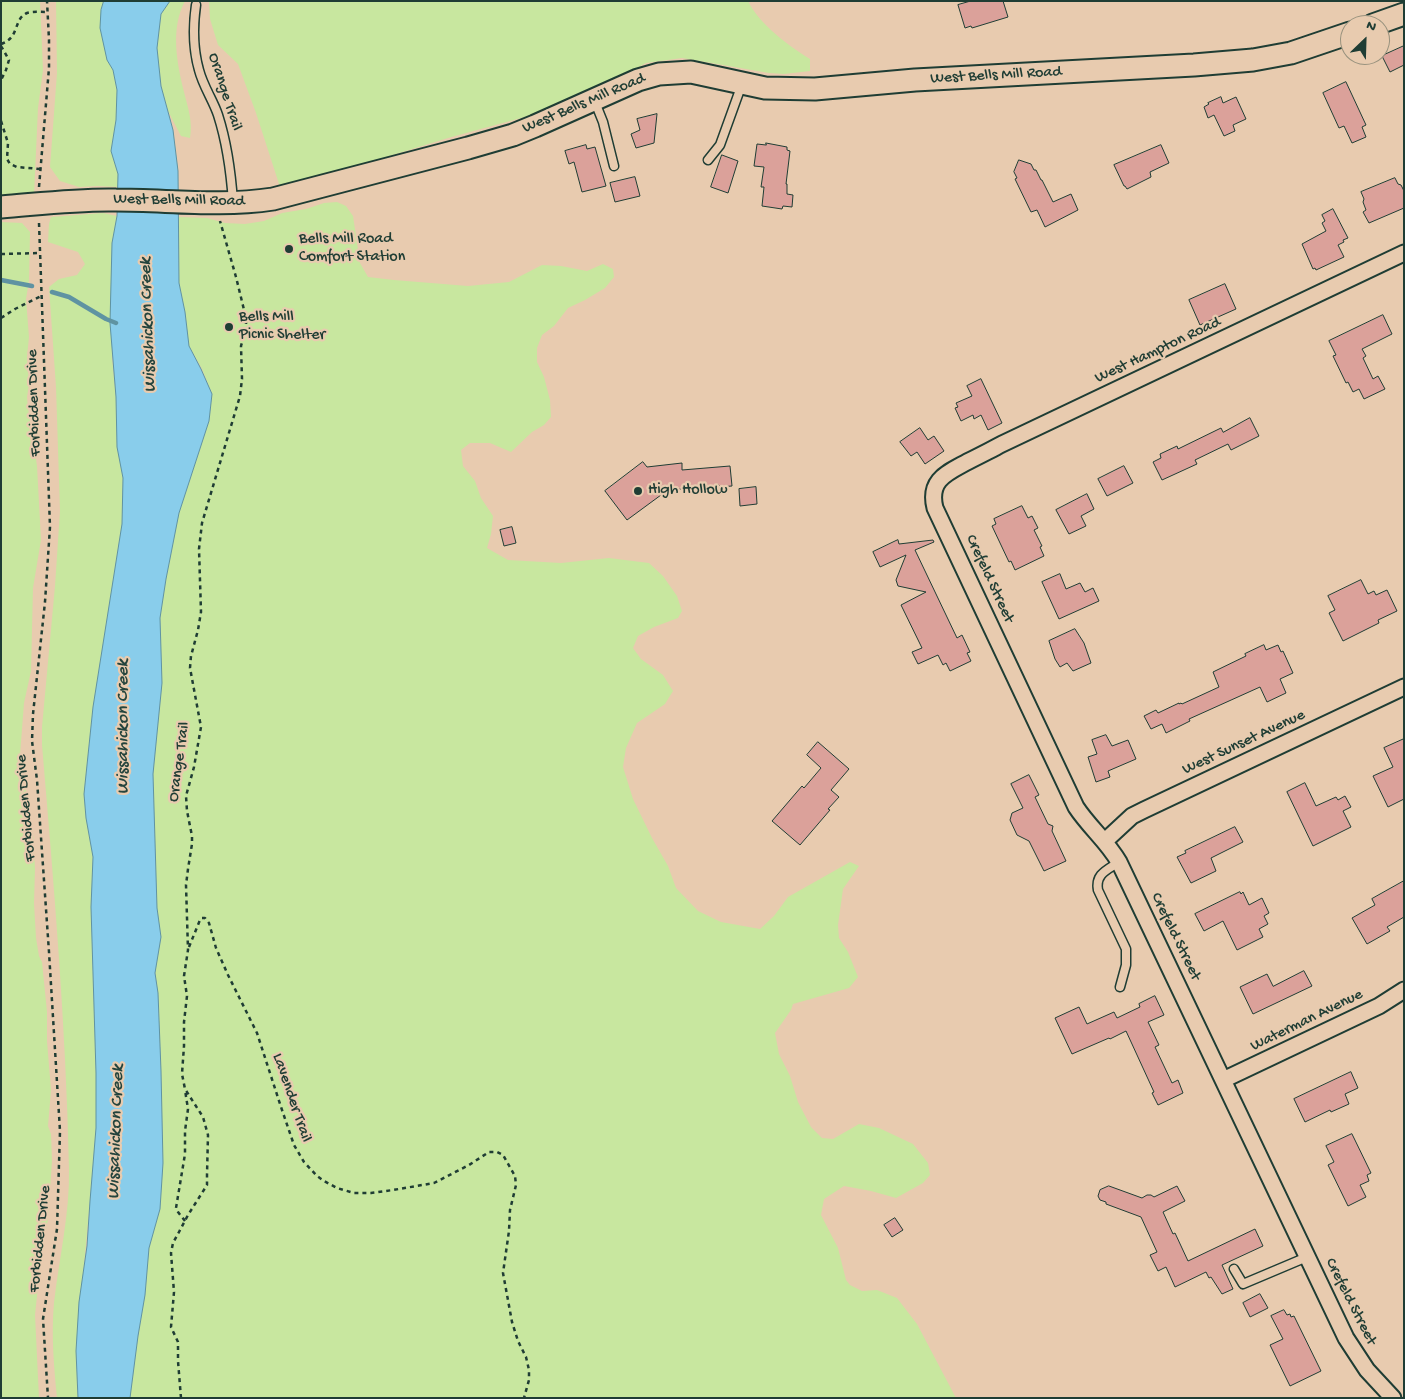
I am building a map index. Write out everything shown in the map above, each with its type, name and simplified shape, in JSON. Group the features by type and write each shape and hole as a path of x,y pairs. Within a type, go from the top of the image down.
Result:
{"street":[{"name":"West Bells Mill Road","path":"1,208 92,200 141,200 206,204 233,195 261,201 279,198 468,148 524,131 638,80 670,72 691,72 765,88 815,89 915,80 1234,62 1291,53 1340,36"},
{"name":"West Hampton Road","path":"935,488 941,477 947,472 1002,444 1404,253"},
{"name":"Crefeld Street","path":"935,488 935,508 1076,806 1093,829 1105,841 1119,862 1346,1338 1367,1370 1393,1398"},
{"name":"West Sunset Avenue","path":"1105,841 1132,816 1404,687"},
{"name":"Waterman Avenue","path":"1223,1080 1379,1006 1404,990"}],"lane":[{"name":"Orange Trail","path":"196,5 194,33 199,70 218,114 226,142 233,195"},
{"path":"708,160 720,145 742,84"},
{"path":"594,100 603,122 614,166"},
{"path":"1119,862 1102,874 1098,878 1097,883 1098,890 1126,948 1126,965 1120,987"},
{"path":"1234,1269 1243,1284 1307,1257"}],"path":[{"path":"39,189 49,68 47,1"},
{"path":"1,80 9,60 1,45 12,38 20,18 27,13 48,12"},
{"path":"1,121 8,143 7,159 10,164 16,167 40,169"},
{"name":"Forbidden Drive","path":"39,214 50,527 32,741 37,780 50,952 60,1131 57,1229 43,1319 48,1398"},
{"name":"Orange Trail","path":"181,1398 178,1342 171,1327 174,1292 171,1253 173,1243 185,1220 207,1185 208,1135 203,1117 185,1089 182,1074 187,996 184,976 188,950 186,885 192,844 186,796 194,767 201,727 190,668 201,612 199,550 202,523 240,396 242,379 241,346 246,328 246,318 238,286 219,220"},
{"path":"1,254 40,253"},
{"path":"1,318 42,296"},
{"name":"Lavender Trail","path":"188,950 200,920 205,918 209,923 216,948 228,975 258,1033 280,1107 294,1145 304,1162 324,1181 337,1188 362,1193 407,1189 441,1180 489,1152 500,1153 505,1158 515,1176 516,1185 510,1210 503,1273 512,1322 526,1357 529,1370 529,1380 524,1398"},
{"path":"185,1089 188,1109 176,1208 185,1220"}],"green space":[{"path":"1,1 40,1 43,70 38,108 34,195 1,199"},
{"path":"56,1 104,1 101,10 107,60 113,70 117,90 116,120 111,151 118,173 118,187 79,187 60,181 50,167 57,73"},
{"path":"170,1 185,1 180,12 176,46 190,121 190,138 181,136 168,111 161,86 157,48 161,14"},
{"path":"209,1 748,1 759,18 767,26 793,48 810,59 810,71 784,74 769,73 682,58 646,63 593,92 543,112 448,138 328,175 280,187 238,64 218,45 210,19"},
{"path":"337,202 346,206 353,216 360,263 368,277 468,286 509,282 542,265 561,266 587,271 603,264 613,269 614,277 605,288 568,308 554,326 542,335 537,348 537,362 544,377 550,400 551,417 511,452 490,443 470,443 461,450 463,466 475,481 481,498 493,516 487,548 508,560 561,563 609,558 649,563 663,576 677,596 682,611 678,618 654,627 638,636 633,648 641,659 663,675 673,691 665,704 637,723 626,748 623,767 633,799 668,866 676,888 698,911 721,922 760,929 774,916 788,897 850,862 859,866 843,889 838,925 839,938 848,952 858,977 849,988 793,1004 775,1033 779,1054 790,1076 798,1102 811,1127 822,1138 833,1139 859,1124 879,1128 913,1144 928,1163 930,1175 923,1183 896,1198 844,1186 824,1199 821,1215 838,1248 846,1280 850,1285 862,1291 877,1290 897,1298 917,1324 956,1398 130,1398 145,1295 149,1248 160,1209 163,1163 158,993 155,972 161,937 157,908 153,774 162,683 160,618 179,513 209,421 212,394 202,369 189,346 179,283 179,217 207,218 225,223 245,224 264,221 282,213 306,209 324,203"},
{"path":"103,213 117,216 112,243 112,357 116,397 117,447 123,478 122,524 93,707 84,794 93,857 91,907 96,1128 76,1351 78,1398 57,1398 53,1350 53,1315 66,1219 69,1168 62,1009 42,745 60,511 56,387 49,287 59,279 77,275 85,264 78,252 48,242 51,217"},
{"path":"1,222 22,223 30,232 29,281 26,299 29,337 27,357 30,379 27,397 37,466 41,540 33,588 31,671 24,703 20,755 20,766 30,807 33,831 36,938 42,962 47,1012 51,1090 48,1126 51,1134 52,1161 48,1219 41,1257 35,1315 39,1398 1,1398"}],"water":[{"name":"Wissahickon Creek","path":"104,1 170,1 161,14 157,48 161,86 173,130 178,171 179,283 189,346 212,394 209,421 179,513 160,618 162,683 153,774 157,908 161,937 155,973 158,993 163,1163 160,1209 149,1248 145,1295 130,1398 78,1398 76,1351 79,1302 87,1246 96,1128 91,907 93,857 84,794 93,707 122,524 123,478 117,447 116,397 110,323 112,243 117,216 118,174 111,151 116,120 117,90 113,70 107,60 100,28 101,10"}],"building":[{"path":"971,1 1003,1 1008,17 972,28 971,26 965,28 958,5"},
{"path":"1404,46 1404,65 1390,72 1386,65 1390,65 1390,52"},
{"path":"1346,82 1366,125 1362,127 1366,137 1352,143 1344,126 1339,128 1323,93"},
{"path":"1221,97 1223,103 1236,97 1246,119 1233,125 1235,131 1224,136 1214,115 1208,118 1204,107"},
{"path":"657,114 654,143 636,148 631,134 640,130 637,119"},
{"path":"766,143 787,147 787,150 790,151 786,184 787,194 793,195 792,207 783,206 782,209 762,206 764,187 761,187 764,167 754,166 757,144 766,145"},
{"path":"586,145 587,149 595,147 606,186 582,192 574,162 569,164 565,151"},
{"path":"1161,145 1169,163 1150,172 1151,177 1127,189 1114,165"},
{"path":"722,155 738,161 728,193 711,187"},
{"path":"1019,160 1031,164 1034,170 1036,170 1053,202 1071,194 1078,210 1045,227 1037,210 1031,212 1015,179 1017,178 1014,172"},
{"path":"635,177 640,196 615,202 610,183"},
{"path":"1395,178 1404,191 1404,208 1369,223 1363,212 1366,210 1361,192"},
{"path":"1333,209 1348,238 1338,245 1344,257 1316,270 1315,268 1313,269 1302,244 1326,231 1322,223 1325,221 1322,215"},
{"path":"1225,284 1236,309 1200,325 1189,300"},
{"path":"1383,315 1392,334 1362,349 1366,356 1363,358 1373,379 1378,376 1385,389 1364,399 1359,389 1353,392 1348,382 1346,383 1333,356 1336,355 1329,341"},
{"path":"981,379 1002,423 988,430 981,415 974,419 973,415 961,421 955,408 958,407 956,403 972,396 967,386"},
{"path":"1250,418 1259,436 1231,450 1228,444 1195,460 1197,464 1162,480 1153,462 1161,458 1160,454 1177,446 1178,449 1221,428 1223,432"},
{"path":"920,428 928,440 934,436 944,451 925,464 917,452 911,456 900,442"},
{"name":"High Hollow","path":"643,462 647,467 682,463 682,470 730,466 732,486 719,487 719,485 671,490 668,498 661,495 627,520 605,491"},
{"path":"1124,466 1133,483 1107,496 1098,479"},
{"path":"756,487 757,504 740,506 739,489"},
{"path":"1087,494 1094,509 1081,516 1086,526 1069,534 1056,510"},
{"path":"1022,506 1028,518 1032,516 1038,528 1034,530 1042,546 1040,547 1044,556 1015,570 1011,561 1009,562 992,526 996,524 994,519"},
{"path":"512,527 516,543 504,546 500,530"},
{"path":"898,540 899,544 933,540 934,542 915,550 957,638 962,635 970,652 967,653 971,661 950,671 946,663 943,665 938,655 918,664 912,652 922,648 901,605 926,592 898,586 896,580 906,555 880,567 873,552"},
{"path":"1060,574 1066,589 1080,583 1085,592 1093,588 1099,601 1059,619 1042,582"},
{"path":"1361,580 1368,594 1374,591 1376,595 1387,590 1397,611 1378,620 1379,623 1343,641 1329,613 1335,610 1328,596"},
{"path":"1075,629 1084,643 1091,663 1073,671 1067,663 1060,667 1049,641"},
{"path":"1264,645 1266,650 1278,645 1281,652 1283,651 1293,673 1280,679 1286,693 1267,702 1260,687 1189,719 1190,721 1166,733 1162,724 1151,729 1144,716 1156,710 1158,713 1179,703 1182,704 1219,687 1213,672"},
{"path":"1106,735 1112,746 1128,740 1136,759 1108,771 1110,777 1096,782 1088,757 1097,754 1092,740"},
{"path":"1404,739 1404,799 1388,807 1373,776 1393,767 1384,748"},
{"path":"818,742 849,769 831,790 839,797 800,845 772,821 802,786 804,788 821,768 807,755"},
{"path":"1029,775 1039,795 1035,797 1048,824 1053,826 1052,831 1066,861 1044,871 1029,841 1017,835 1010,820 1012,813 1023,808 1011,784"},
{"path":"1305,783 1316,806 1336,797 1338,800 1345,796 1351,807 1343,811 1351,827 1313,846 1287,792"},
{"path":"1235,827 1243,842 1211,858 1216,871 1191,883 1177,857 1186,853 1185,851"},
{"path":"1404,881 1404,917 1387,927 1390,931 1367,944 1352,918 1375,905 1372,899"},
{"path":"1240,892 1241,894 1243,892 1249,905 1262,898 1269,913 1264,916 1268,924 1259,929 1263,937 1237,950 1223,921 1204,931 1195,914"},
{"path":"1304,971 1312,986 1253,1014 1240,987 1267,974 1273,986"},
{"path":"1155,996 1164,1015 1148,1022 1159,1045 1155,1047 1172,1083 1178,1080 1183,1093 1158,1105 1126,1031 1072,1054 1055,1018 1079,1007 1087,1024 1114,1012 1117,1018 1140,1007 1139,1004"},
{"path":"1351,1072 1358,1088 1345,1094 1349,1104 1331,1112 1330,1110 1305,1122 1294,1099"},
{"path":"1352,1134 1371,1173 1367,1175 1369,1181 1360,1185 1366,1197 1348,1206 1328,1165 1334,1162 1326,1146"},
{"path":"1109,1186 1142,1198 1147,1195 1154,1197 1177,1186 1185,1201 1163,1212 1188,1261 1255,1229 1263,1246 1222,1265 1233,1289 1222,1294 1206,1272 1175,1287 1166,1267 1158,1271 1150,1255 1157,1252 1141,1217 1100,1200 1098,1196 1100,1190"},
{"path":"895,1218 903,1230 892,1237 884,1225"},
{"path":"1260,1294 1268,1308 1250,1317 1243,1303"},
{"path":"1284,1310 1287,1315 1294,1316 1321,1371 1290,1386 1270,1345 1283,1339 1271,1316"}],"waterway":[{"path":"1,280 32,286"},
{"path":"52,292 69,297 116,323"}],"place":[{"name":"Bells Mill Road Comfort Station","path":"289,249"},
{"name":"Bells Mill Picnic Shelter","path":"229,327"},
{"name":"High Hollow","path":"638,491"}]}
